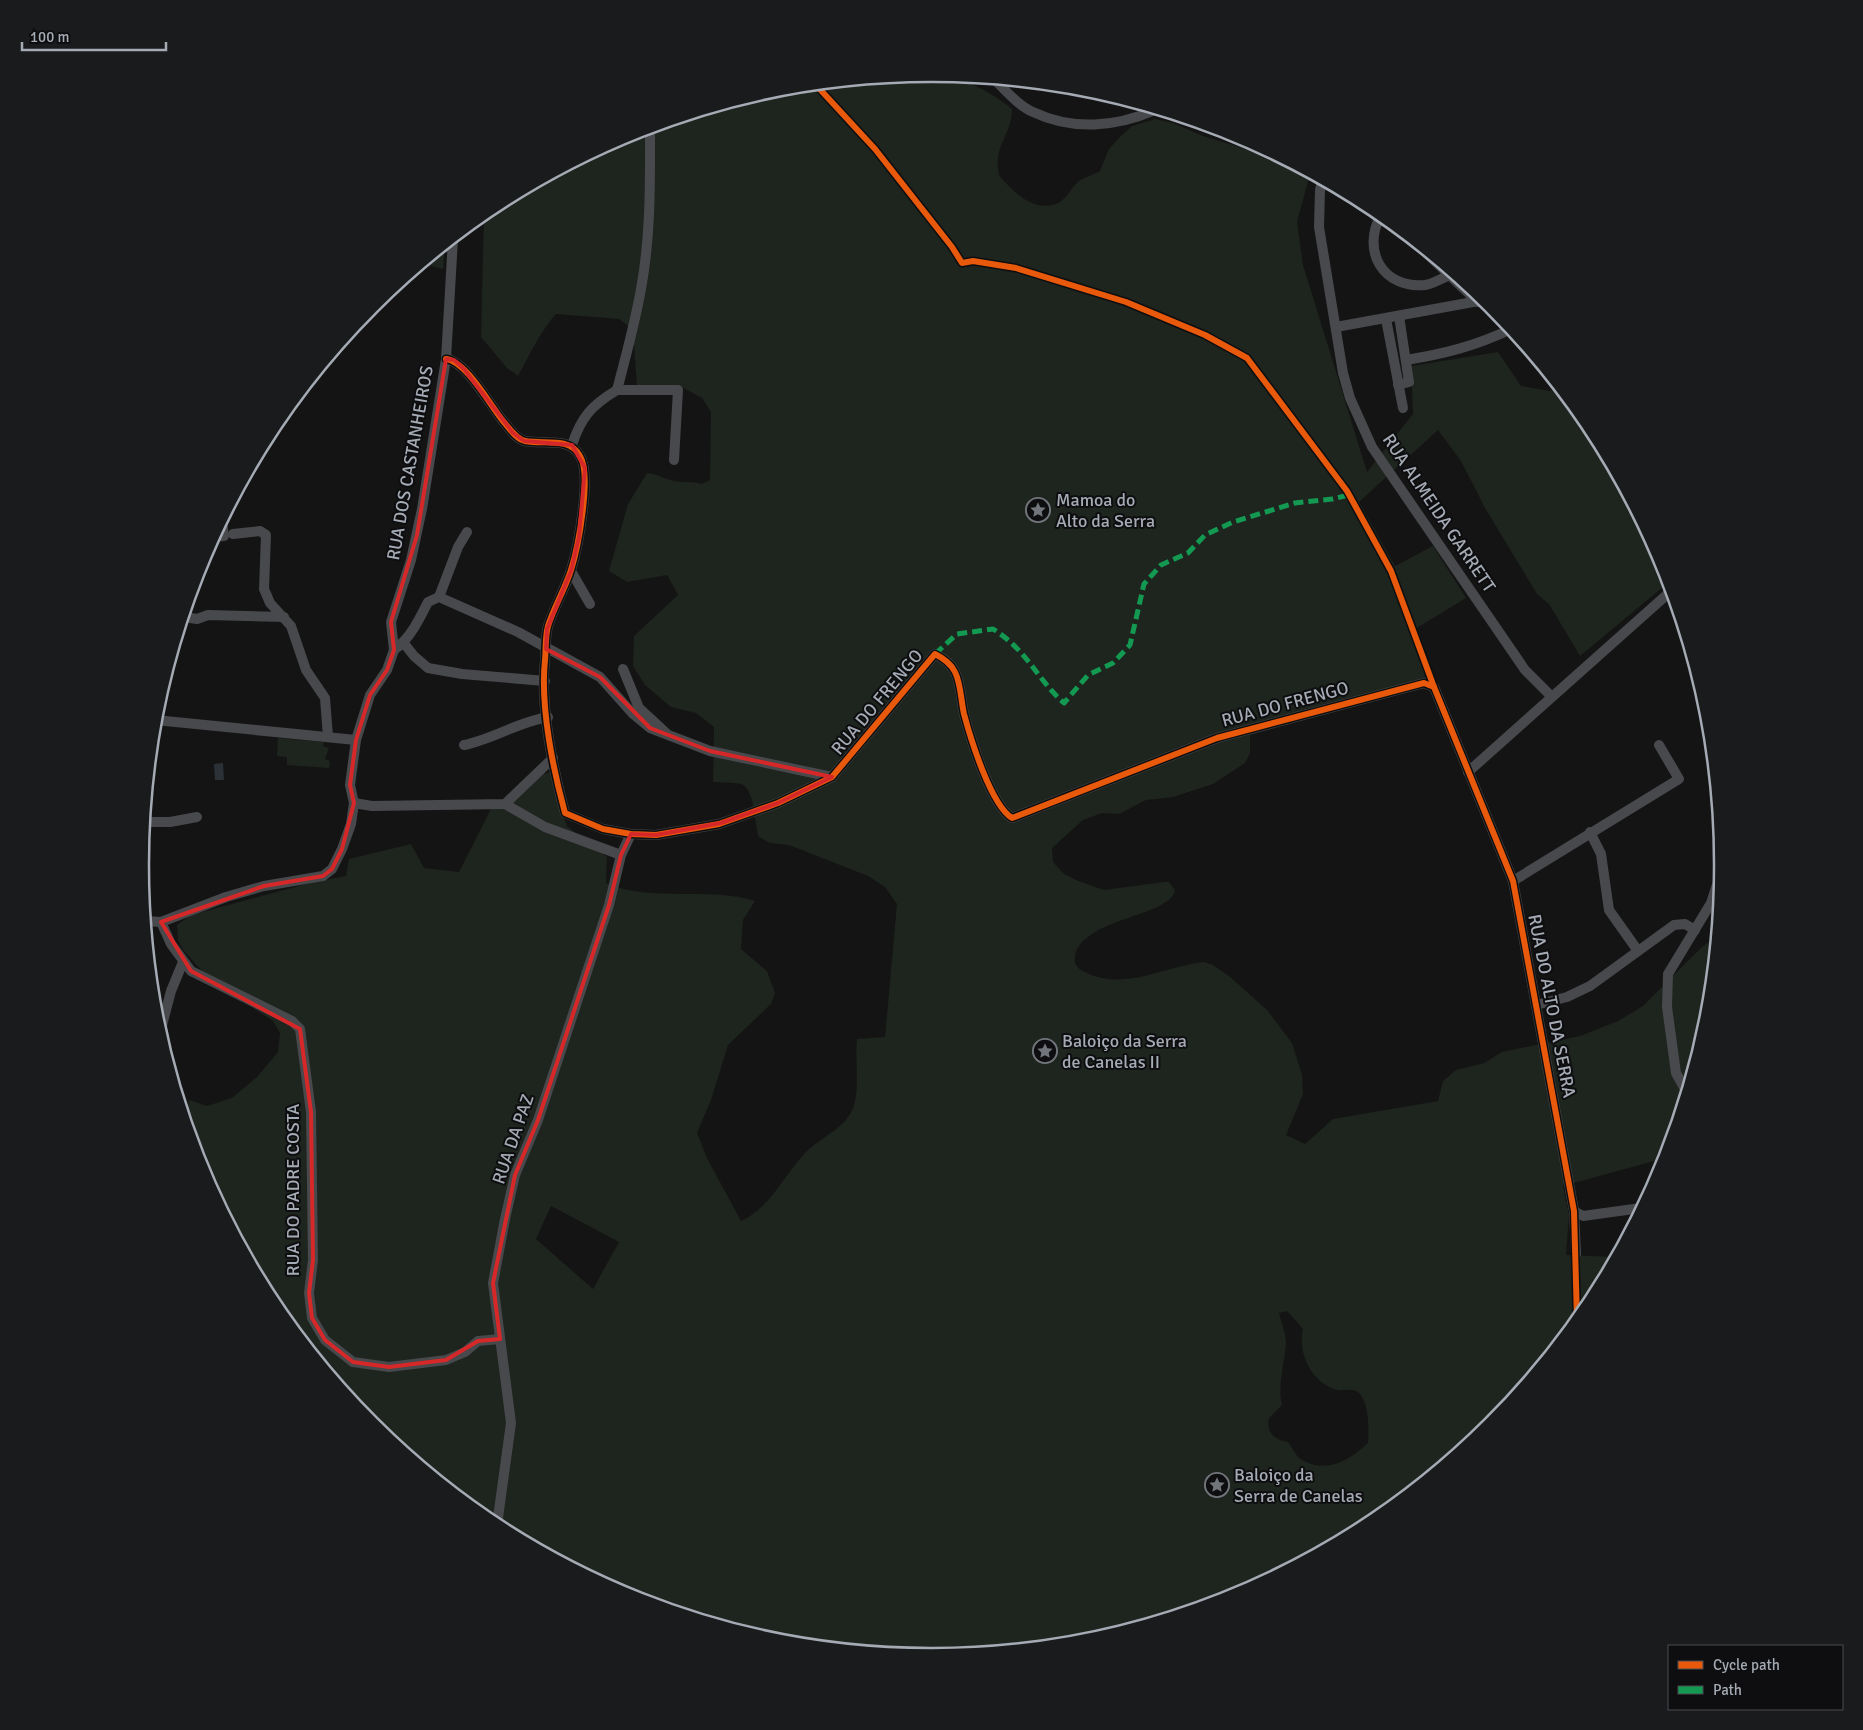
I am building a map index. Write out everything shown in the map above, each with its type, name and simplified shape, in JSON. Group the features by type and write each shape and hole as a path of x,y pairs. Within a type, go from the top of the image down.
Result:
{"street":[{"path":"1002,86 1031,112 1078,125 1114,124 1147,113"},
{"path":"618,390 641,288 650,212 650,135"},
{"name":"RUA ALMEIDA GARRETT","path":"1321,186 1319,227 1342,373 1350,398 1372,447 1525,670 1551,696"},
{"path":"1377,222 1374,229 1373,247 1375,261 1384,271 1397,280 1426,285 1446,276"},
{"name":"RUA DOS CASTANHEIROS","path":"161,922 226,897 264,886 323,876 332,868 342,849 351,824 354,803 350,785 356,740 370,695 387,670 394,650 391,622 417,535 446,359 454,245"},
{"path":"1336,326 1386,319 1474,302"},
{"path":"1398,385 1409,382 1400,316"},
{"path":"1386,319 1403,408"},
{"path":"1406,360 1448,353 1486,341 1504,332"},
{"path":"446,359 454,360 464,369 513,433 524,441 572,445 579,425 598,401 618,390 678,390 674,460"},
{"name":"RUA DO FRENGO","path":"572,445 580,455 586,468 579,537 571,571 548,629 545,681 553,758 565,813 603,829 631,834 656,835 719,824 778,804 832,777 935,654 944,658 955,672 967,722 994,798 1006,815 1012,818 1217,738 1424,683 1434,687 1468,772"},
{"path":"224,536 260,531 266,535 264,589 270,603 292,626 306,670 325,698 328,736"},
{"path":"394,650 403,642 428,602 439,597 458,547 467,532"},
{"path":"571,571 590,604"},
{"path":"1468,772 1665,596"},
{"path":"439,597 518,632 600,677 638,718 650,728 710,751 832,777"},
{"path":"189,618 197,619 208,615 284,617"},
{"path":"403,642 414,656 428,668 462,674 545,681"},
{"path":"623,669 639,708 648,718 662,727 668,736"},
{"path":"464,745 476,742 529,720 548,717"},
{"path":"163,721 356,740"},
{"path":"1513,881 1679,779 1659,745"},
{"path":"505,804 553,758"},
{"name":"RUA DO ALTO DA SERRA","path":"1468,772 1513,881 1574,1211 1576,1254"},
{"path":"354,803 381,806 505,804 545,827 621,856"},
{"path":"151,822 170,822 197,817"},
{"path":"1590,832 1601,854 1608,910 1638,951"},
{"name":"RUA DA PAZ","path":"498,1517 511,1423 493,1284 515,1174 538,1120 609,905 621,856 631,834"},
{"path":"1682,1084 1676,1073 1668,1007 1668,974 1713,897"},
{"path":"152,921 161,922"},
{"name":"RUA DO PADRE COSTA","path":"161,922 183,962 191,971 292,1021 300,1029 311,1112 313,1260 308,1293 312,1318 325,1340 353,1362 389,1367 446,1360 465,1352 478,1341 500,1339"},
{"path":"1536,1005 1567,997 1590,986 1674,925 1685,924 1695,930"},
{"path":"164,1018 171,991 183,962"},
{"path":"1574,1211 1583,1216 1634,1209"}],"highlighted area":[{"path":"446,359 454,360 464,369 513,433 524,441 572,445 585,468 579,537 571,571 547,629 546,649 600,677 650,728 710,751 832,777 778,803 721,823 656,835 631,834 621,855 609,905 538,1120 515,1175 493,1283 500,1339 478,1341 446,1360 389,1367 353,1362 325,1340 312,1318 309,1293 313,1260 311,1112 300,1029 191,971 161,922 264,886 323,876 332,869 342,849 354,803 350,785 356,740 370,695 387,670 394,650 391,622 417,535"}],"shaded area":[{"path":"932,82 969,83 984,90 1012,109 1009,126 998,155 999,175 1024,199 1032,203 1049,206 1061,201 1079,181 1100,171 1109,149 1132,126 1155,119 1173,123 1203,136 1248,149 1309,179 1297,222 1303,265 1367,472 1413,414 1411,366 1498,352 1521,386 1550,391 1552,389 1582,430 1609,474 1633,519 1662,588 1580,656 1549,604 1537,594 1485,508 1461,461 1438,430 1359,502 1395,566 1433,546 1466,598 1415,629 1433,690 1425,687 1250,735 1250,753 1245,763 1213,784 1173,797 1146,800 1119,814 1102,813 1083,820 1052,848 1053,862 1063,873 1104,890 1169,882 1175,890 1170,899 1143,913 1092,934 1081,944 1075,957 1078,968 1099,977 1129,979 1204,962 1213,965 1229,976 1267,1010 1292,1043 1302,1075 1303,1094 1286,1135 1305,1144 1333,1119 1438,1101 1443,1081 1456,1070 1484,1063 1502,1052 1580,1036 1618,1021 1643,1006 1709,942 1699,1018 1687,1068 1672,1117 1655,1161 1563,1186 1569,1215 1566,1255 1609,1257 1582,1300 1520,1381 1485,1418 1408,1486 1366,1516 1323,1543 1278,1567 1231,1588 1183,1606 1134,1621 1034,1641 983,1646 932,1648 880,1646 829,1641 729,1621 680,1606 632,1588 585,1567 540,1543 497,1516 455,1486 378,1418 343,1381 281,1300 254,1256 230,1211 191,1117 188,1106 189,1100 207,1106 232,1098 257,1077 278,1052 280,1033 273,1021 210,980 183,950 178,940 177,925 191,915 310,883 346,876 349,859 411,844 424,868 459,872 491,809 528,779 550,772 555,793 567,826 607,857 606,883 642,892 719,895 755,901 743,920 741,949 767,971 775,993 771,1004 728,1045 711,1100 697,1133 707,1158 741,1221 761,1208 806,1152 848,1118 855,1101 857,1087 857,1039 885,1037 897,904 885,887 868,876 789,845 770,843 759,837 752,799 746,787 738,783 713,782 714,727 696,713 671,707 645,685 633,666 634,636 678,595 667,575 627,582 609,571 628,504 647,473 678,482 701,484 710,480 711,412 702,398 682,387 637,386 633,330 619,319 556,314 540,335 518,376 507,368 481,337 484,223 540,187 585,163 632,142 680,124 729,109 779,98 829,89 880,84","holes":["551,1206 619,1242 593,1289 536,1239","1287,1311 1303,1329 1302,1348 1308,1366 1314,1375 1329,1387 1358,1392 1363,1399 1367,1411 1368,1443 1346,1460 1329,1465 1320,1466 1300,1459 1288,1442 1272,1435 1268,1423 1269,1418 1282,1405 1281,1382 1286,1343 1279,1313"]},
{"path":"444,253 443,269 429,266"},
{"path":"278,738 324,742 323,746 329,748 325,759 330,761 329,768 287,765 287,757 277,756"},
{"path":"223,763 224,780 215,780 214,764"}],"marked path":[{"path":"935,654 957,634 993,629 1015,646 1054,694 1064,703 1088,675 1113,663 1130,645 1144,584 1161,565 1188,553 1205,535 1233,522 1295,503 1349,495"}],"cycle path":[{"path":"821,90 875,149 952,247 962,263 973,261 1016,268 1126,302 1205,335 1247,358 1347,491 1391,571 1434,687 1513,881 1574,1211 1577,1307"},
{"path":"446,359 462,367 503,421 519,438 532,442 556,442 563,444 575,450 580,456 585,479 583,512 569,577 547,630 544,697 552,757 565,813 603,829 631,834 656,835 719,824 778,803 832,777 935,654 941,657 955,672 971,739 983,771 997,800 1004,811 1012,818 1217,738 1424,683 1434,687"}],"place":[{"name":"Mamoa do Alto da Serra","path":"1038,510"},
{"name":"Baloiço da Serra de Canelas II","path":"1045,1051"},
{"name":"Baloiço da Serra de Canelas","path":"1217,1485"}]}
